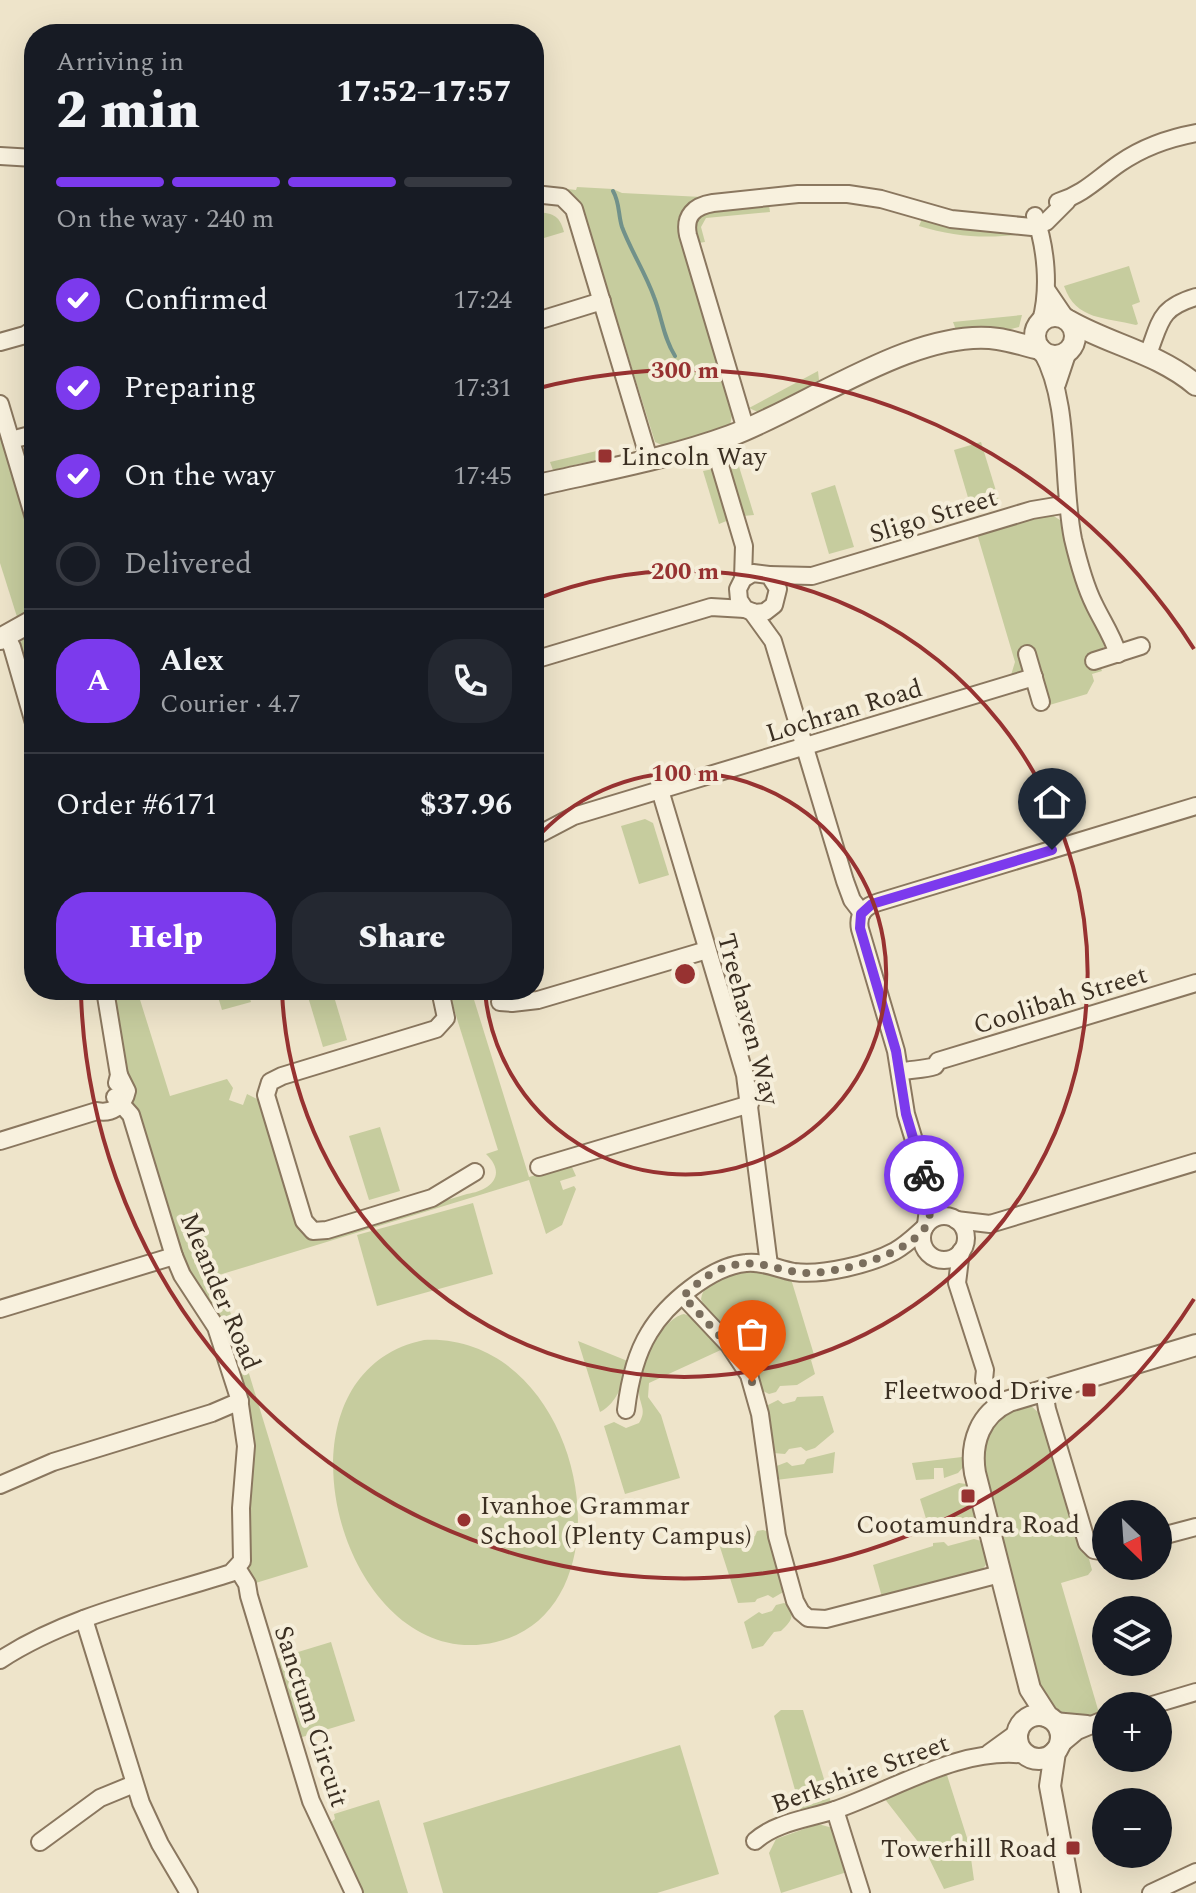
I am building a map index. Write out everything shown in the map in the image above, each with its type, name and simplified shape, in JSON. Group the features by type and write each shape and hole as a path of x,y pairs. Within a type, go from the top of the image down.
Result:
{"street":[{"path":"746,430 688,235 688,218 695,208 713,203 832,193 881,199 951,219 998,222 1008,217 1037,221 1059,202 1067,201 1143,149 1196,133"},
{"path":"0,156 24,157"},
{"path":"544,195 562,197 572,205 649,459"},
{"path":"1037,221 1046,289 1035,336 1057,384 1073,539 1089,592 1112,635 1118,654"},
{"path":"1046,289 1075,331 1057,384"},
{"path":"1148,354 1166,311 1196,297"},
{"path":"544,319 602,301"},
{"path":"998,339 1052,315 1067,319 1108,342 1148,354 1196,385"},
{"path":"0,342 24,335"},
{"path":"544,484 713,442 746,430 842,382 904,356 957,341 998,339 1055,356 1108,342"},
{"path":"0,404 24,484"},
{"path":"11,440 24,437"},
{"path":"713,442 744,546 738,595 773,641"},
{"name":"Sligo Street","path":"766,574 812,576 1032,510 1068,504"},
{"path":"744,546 777,584 773,641 845,881 852,900 864,910"},
{"path":"711,607 753,573 766,574"},
{"name":"Sligo Street","path":"776,603 812,576"},
{"path":"544,657 711,607 765,612 776,603"},
{"path":"24,626 2,638 12,647 24,692"},
{"path":"1094,661 1141,646"},
{"path":"1027,654 1041,702"},
{"name":"Lochran Road","path":"544,831 565,819 1034,677"},
{"name":"Treehaven Way","path":"660,790 745,1075 769,1265"},
{"path":"1003,1404 984,1380 985,1370 957,1283 922,1243 930,1193 906,1114 906,1070 892,1035 859,919 864,910 1196,806"},
{"path":"544,998 707,950"},
{"name":"Coolibah Street","path":"906,1070 918,1071 935,1066 938,1061 1196,983"},
{"name":"Meander Road","path":"107,1000 119,1075 127,1091 116,1102 131,1115 174,1256 182,1275 216,1327 241,1405 246,1455 241,1508 242,1561 234,1571"},
{"path":"442,1000 446,1018 436,1029 282,1076 270,1082 266,1090 269,1107 304,1221 313,1231 327,1230 432,1198 475,1172"},
{"path":"500,1002 538,1000"},
{"path":"0,1141 97,1111 116,1102"},
{"path":"539,1167 750,1104"},
{"path":"626,1410 644,1341 654,1324 703,1278 720,1269 747,1263 794,1272 821,1272 893,1252 950,1259 990,1224 1196,1162"},
{"path":"930,1193 964,1231 957,1283"},
{"path":"893,1252 937,1217 990,1224"},
{"path":"0,1309 174,1256"},
{"path":"683,1296 739,1357 752,1382 760,1414 777,1536 795,1601 804,1615 816,1620 826,1619 1000,1574"},
{"path":"1070,1893 1050,1786 1060,1733 1030,1689 973,1456 979,1430 1003,1404 1043,1397 1196,1345"},
{"path":"1043,1397 1087,1543 1092,1548"},
{"path":"0,1485 53,1462 212,1413 224,1414 241,1405"},
{"path":"1172,1533 1196,1527"},
{"path":"0,1660 37,1639 84,1619 234,1571"},
{"name":"Sanctum Circuit","path":"234,1571 249,1596 311,1801 354,1893"},
{"path":"84,1619 134,1784 153,1832 189,1893"},
{"path":"1030,1689 1020,1727 1019,1745 1050,1786"},
{"path":"1172,1699 1196,1692"},
{"path":"1020,1727 1035,1716 1089,1724"},
{"path":"1028,1756 1043,1759 1092,1723"},
{"name":"Berkshire Street","path":"984,1755 1020,1727"},
{"name":"Berkshire Street","path":"755,1841 779,1827 835,1810 919,1775 984,1755 1028,1756"},
{"path":"40,1842 100,1798 134,1784"},
{"path":"835,1810 861,1893"},
{"path":"1151,1893 1196,1872"}],"green space":[{"path":"577,187 702,197 685,209 679,229 733,410 730,426 666,447 655,442 582,208 572,194 559,188 576,190"},
{"path":"769,205 770,212 706,218 701,227 705,242 698,243 695,222 706,211"},
{"path":"544,213 560,221 564,232 544,238"},
{"path":"922,219 950,227 1024,234 958,235 919,226"},
{"path":"1129,266 1140,302 1132,305 1136,325 1084,312 1069,297 1064,286"},
{"path":"1022,315 1019,327 1003,331 989,327 956,330 953,322"},
{"path":"818,371 819,380 760,413 749,408"},
{"path":"0,429 24,511 24,617 18,620 0,563"},
{"path":"981,442 1000,504 972,511 954,450"},
{"path":"601,450 600,459 553,470 550,462"},
{"path":"737,460 754,515 743,516 727,463"},
{"path":"713,469 729,520 719,524 703,471"},
{"path":"835,485 854,547 829,554 811,493"},
{"path":"1052,515 1060,520 1064,528 1106,640 1103,649 1092,653 1096,667 1100,666 1102,671 1092,674 1094,681 1087,694 1046,706 1049,699 1034,652 1020,673 1011,675 1015,662 978,534"},
{"path":"24,636 24,663 19,647"},
{"path":"645,819 653,823 669,875 639,884 621,826"},
{"path":"114,1000 140,1000 170,1096 227,1079 233,1088 229,1100 243,1105 247,1094 259,1100 298,1226 308,1238 322,1238 475,1192 493,1181 496,1169 486,1154 498,1150 451,1000 474,1000 529,1177 571,1165 576,1176 560,1181 563,1190 574,1186 576,1189 562,1225 546,1234 529,1180 219,1275 308,1567 252,1584 248,1574 253,1446 249,1404 223,1326 184,1261 132,1110"},
{"path":"219,1000 251,1002 222,1010"},
{"path":"309,1000 335,1000 347,1040 323,1047"},
{"path":"380,1127 400,1191 369,1200 349,1136"},
{"path":"473,1203 493,1274 377,1306 357,1235"},
{"path":"756,1271 791,1279 815,1358 811,1360 815,1374 797,1385 780,1386 776,1392 769,1394 763,1391 740,1347 709,1313 701,1299 708,1284 722,1276"},
{"path":"684,1314 693,1317 723,1349 649,1383 648,1397 661,1415 680,1478 625,1494 604,1426 614,1422 626,1428 639,1423 643,1411 639,1383 646,1360 667,1325"},
{"path":"424,1340 479,1349 523,1379 555,1423 573,1476 578,1530 567,1580 540,1619 496,1642 442,1641 396,1615 362,1572 340,1518 333,1461 344,1407 373,1365"},
{"path":"578,1341 630,1362 616,1397 600,1412"},
{"path":"823,1396 834,1432 815,1448 806,1451 801,1447 789,1449 785,1454 773,1453 766,1406 778,1400 783,1404 795,1401 797,1397"},
{"path":"1030,1405 1040,1414 1080,1545 1092,1570 1088,1575 1061,1583 1093,1692 1092,1715 1082,1717 1070,1718 1044,1705 981,1461 994,1423"},
{"path":"835,1452 833,1473 776,1480 774,1467 787,1462 792,1466 804,1464 807,1459"},
{"path":"966,1457 966,1464 958,1473 944,1478 943,1468 934,1468 934,1479 916,1480 912,1463"},
{"path":"959,1483 966,1484 977,1526 968,1532 931,1535 920,1499"},
{"path":"757,1531 769,1532 785,1591 773,1598 768,1595 755,1602 738,1603 719,1544 755,1536"},
{"path":"974,1539 981,1541 986,1548 988,1562 981,1571 882,1597 873,1565 933,1546 933,1543 944,1542 948,1546"},
{"path":"784,1603 791,1609 789,1622 781,1631 774,1632 763,1646 752,1649 744,1622 759,1612 772,1611 776,1605"},
{"path":"331,1642 355,1721 299,1738 275,1659"},
{"path":"781,1710 803,1710 831,1802 801,1811 774,1716"},
{"path":"680,1745 719,1874 657,1893 443,1893 423,1823"},
{"path":"947,1775 969,1844 974,1880 944,1889 926,1852 884,1798"},
{"path":"379,1800 408,1893 362,1893 329,1824 335,1819 334,1814"},
{"path":"818,1824 833,1828 847,1872 781,1893 769,1853 776,1839"}],"waterway":[{"path":"613,191 622,227 657,304 675,356"}],"way so far":[{"path":"752,1382 739,1357 683,1296 703,1278 737,1264 757,1263 794,1272 821,1272 893,1252 926,1225 930,1193 924,1175"}],"place":[{"name":"Lincoln Way","path":"605,456"},
{"name":"Fleetwood Drive","path":"1089,1390"},
{"name":"Cootamundra Road","path":"968,1496"},
{"name":"Ivanhoe Grammar School (Plenty Campus)","path":"464,1520"},
{"name":"Towerhill Road","path":"1073,1848"}],"route":[{"path":"924,1175 906,1114 896,1051 859,919 863,910 872,904 1052,850"}]}
